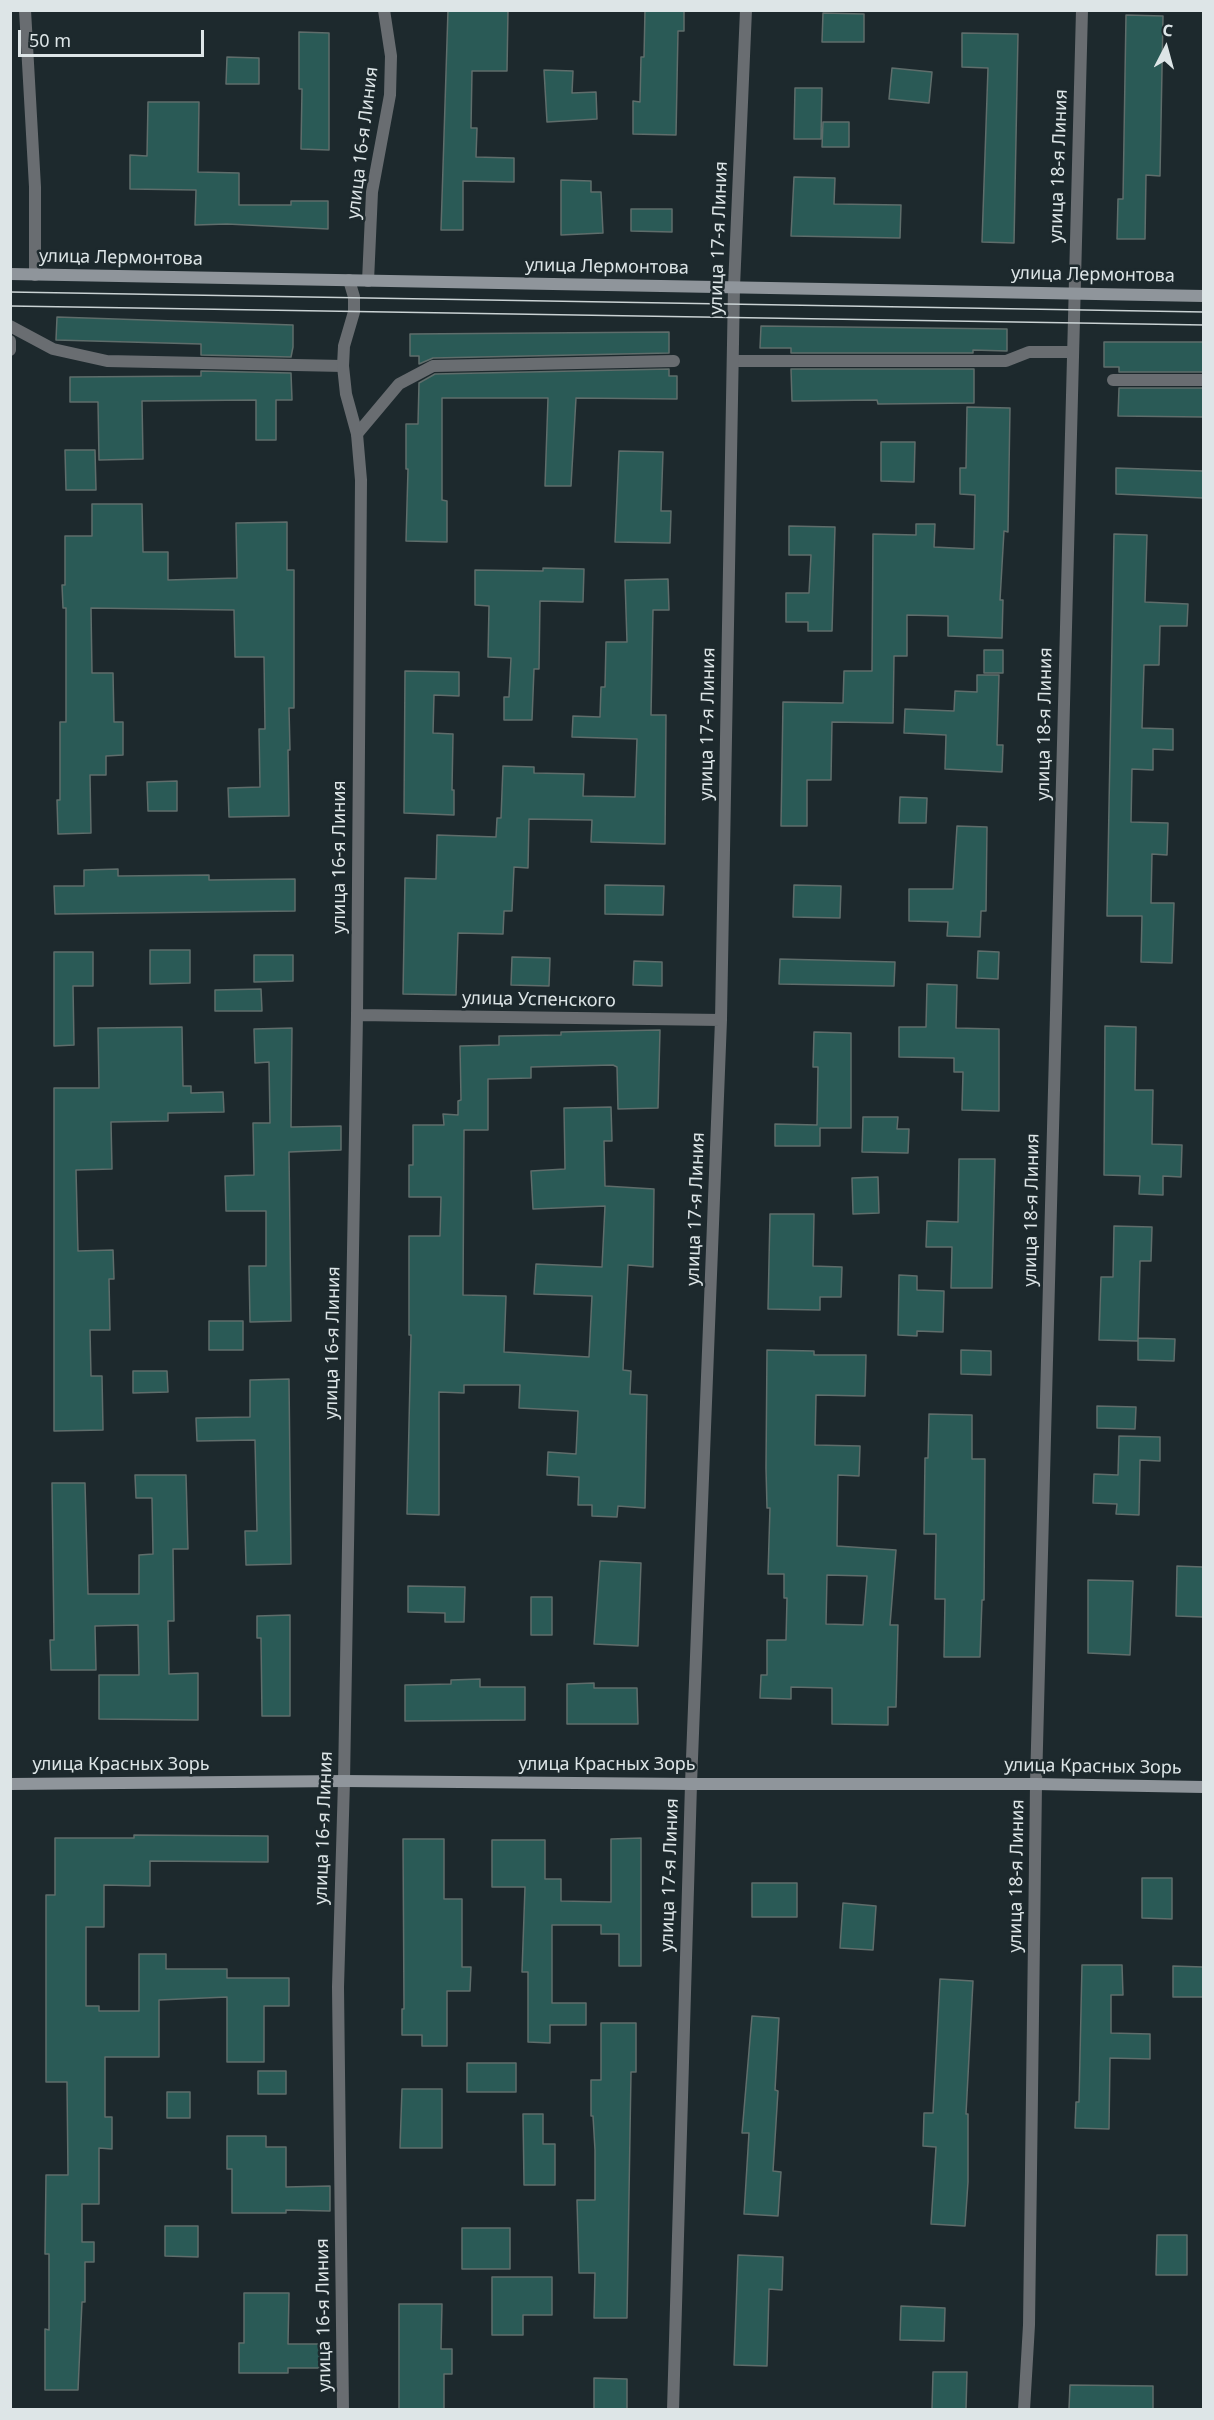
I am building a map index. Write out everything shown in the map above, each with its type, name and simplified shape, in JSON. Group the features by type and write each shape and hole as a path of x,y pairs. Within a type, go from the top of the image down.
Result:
{"main road":[{"name":"улица Лермонтова","path":"10,274 1203,296"},
{"name":"улица Красных Зорь","path":"10,1784 344,1781 1036,1784 1203,1787"}],"street":[{"path":"25,10 35,187 35,275"},
{"name":"улица 16-я Линия","path":"368,281 372,192 390,95 391,56 384,10"},
{"name":"улица 17-я Линия","path":"674,2409 691,1784 721,1020 734,287 746,10"},
{"name":"улица 18-я Линия","path":"1024,2409 1029,2325 1036,1784 1082,10"},
{"name":"улица 16-я Линия","path":"343,2409 338,1987 344,1781 357,1016 361,492 357,434 346,394 343,366 345,346 354,312 354,297 349,280"},
{"path":"10,326 54,349 107,361 343,366"},
{"path":"10,341 10,350"},
{"path":"733,361 1005,361 1029,352 1072,352"},
{"path":"357,434 399,384 433,366 674,361"},
{"path":"1113,380 1203,380"},
{"name":"улица Успенского","path":"357,1016 721,1020"}],"building":[{"path":"448,10 508,10 507,71 472,71 471,128 477,128 476,157 514,158 514,182 463,181 463,230 441,230"},
{"path":"645,10 684,10 684,31 678,31 676,135 633,134 633,101 640,102"},
{"path":"823,13 864,14 864,42 822,42"},
{"path":"1126,15 1163,16 1160,176 1146,175 1145,239 1117,239 1118,199 1123,199"},
{"path":"299,32 329,33 329,150 301,149 302,89 299,89"},
{"path":"962,33 1018,34 1014,243 982,242 988,68 962,67"},
{"path":"227,57 259,58 259,84 226,84"},
{"path":"892,68 932,72 929,103 889,99"},
{"path":"544,70 573,71 572,93 596,92 597,119 547,122"},
{"path":"795,88 822,88 821,139 794,139"},
{"path":"148,102 199,102 198,172 239,173 239,205 291,205 291,201 328,201 328,229 227,224 195,225 196,190 130,189 130,155 147,156"},
{"path":"823,122 849,122 849,147 822,147"},
{"path":"794,177 835,178 834,204 901,205 900,238 791,236"},
{"path":"561,180 591,181 591,192 601,192 603,233 561,235"},
{"path":"631,209 672,209 672,232 631,231"},
{"path":"57,317 293,325 293,347 291,357 201,355 201,344 56,340"},
{"path":"761,326 1007,329 1007,351 791,353 791,348 760,348"},
{"path":"669,332 669,353 433,358 419,364 419,356 410,356 410,334"},
{"path":"1104,342 1203,342 1203,372 1119,372 1119,367 1104,367"},
{"path":"669,369 669,376 677,376 677,399 576,398 571,486 545,486 548,398 442,398 442,500 447,501 447,542 406,541 408,469 406,469 406,424 418,424 419,383 435,374"},
{"path":"791,369 974,369 974,403 878,404 877,400 792,401"},
{"path":"201,371 291,373 292,400 276,400 276,440 256,440 256,400 142,401 143,459 99,460 98,402 70,402 70,377 201,376"},
{"path":"1119,388 1203,388 1203,417 1118,416"},
{"path":"967,407 1010,408 1008,532 1004,531 1000,600 1003,600 1002,638 948,636 948,616 907,615 907,656 894,656 893,723 832,722 831,780 807,780 807,826 781,826 783,702 843,703 844,671 872,671 873,534 916,535 916,524 935,524 934,547 974,549 975,495 960,494 960,468 966,468"},
{"path":"881,442 915,442 914,482 881,481"},
{"path":"65,450 95,450 96,490 66,490"},
{"path":"619,451 663,452 661,511 671,511 670,543 615,542"},
{"path":"1116,468 1203,471 1203,498 1116,494"},
{"path":"92,504 142,504 143,552 168,552 168,580 237,578 236,523 287,522 287,570 294,570 294,708 289,708 289,816 229,817 228,788 260,787 259,729 265,729 264,657 235,657 234,610 91,608 92,673 113,673 114,722 123,722 123,755 106,756 106,775 90,775 91,833 58,834 60,722 66,722 66,608 63,608 62,585 65,585 65,536 92,536"},
{"path":"789,526 835,527 832,631 808,631 808,622 786,622 786,593 809,593 811,555 789,555"},
{"path":"1114,534 1147,535 1145,602 1188,604 1187,626 1160,626 1159,665 1144,665 1142,728 1173,729 1173,750 1153,749 1153,770 1132,769 1131,822 1168,823 1167,855 1152,854 1151,903 1174,903 1172,963 1141,962 1142,916 1107,916"},
{"path":"543,568 584,569 583,602 540,601 539,669 534,669 532,720 504,720 504,697 509,697 511,658 488,657 489,606 475,605 475,570 543,571"},
{"path":"668,579 669,610 653,610 651,715 666,715 665,844 591,842 592,820 529,819 528,868 514,867 512,911 504,911 503,934 458,933 456,995 403,994 405,878 436,879 437,835 496,837 497,818 501,818 503,766 534,767 534,773 584,774 583,796 635,797 637,739 572,737 573,716 600,717 601,687 605,687 606,642 627,642 625,580"},
{"path":"984,650 1003,650 1003,673 984,673"},
{"path":"405,671 459,672 459,696 434,695 433,733 453,734 454,815 404,813"},
{"path":"977,675 999,675 997,745 1003,745 1002,772 945,769 946,735 904,733 905,709 954,711 955,691 977,692"},
{"path":"177,781 177,811 148,811 147,782"},
{"path":"900,797 927,798 926,823 899,823"},
{"path":"957,826 987,827 986,911 981,911 980,937 947,936 948,922 909,921 909,889 953,889"},
{"path":"118,869 118,876 209,875 209,880 295,879 295,911 55,914 54,886 84,886 84,870"},
{"path":"605,885 664,886 663,915 605,914"},
{"path":"794,885 841,886 840,918 793,917"},
{"path":"150,950 190,950 190,983 150,984"},
{"path":"978,951 999,952 998,979 977,978"},
{"path":"54,952 93,952 93,986 73,986 74,1045 54,1046"},
{"path":"254,955 293,955 293,981 254,982"},
{"path":"512,957 550,958 549,986 511,985"},
{"path":"780,959 895,962 894,986 779,984"},
{"path":"634,961 662,962 662,986 633,985"},
{"path":"927,984 957,985 956,1028 999,1029 999,1111 962,1110 963,1072 954,1072 954,1058 899,1057 899,1027 926,1027"},
{"path":"261,989 262,1011 215,1011 215,990"},
{"path":"1105,1026 1136,1027 1135,1090 1153,1090 1152,1144 1182,1145 1181,1177 1163,1176 1163,1195 1139,1194 1140,1176 1104,1175"},
{"path":"182,1027 183,1086 191,1086 191,1093 223,1092 224,1112 168,1113 168,1121 111,1122 112,1169 76,1170 78,1251 113,1250 114,1279 109,1279 110,1330 90,1330 91,1376 102,1376 103,1430 54,1431 54,1088 99,1088 98,1028"},
{"path":"292,1028 291,1127 341,1126 341,1150 289,1152 291,1321 250,1322 249,1266 266,1266 266,1211 226,1211 225,1176 254,1175 253,1123 270,1123 269,1062 255,1063 254,1029"},
{"path":"660,1030 658,1108 618,1109 617,1067 613,1065 531,1067 531,1078 488,1079 488,1130 464,1130 463,1295 506,1296 504,1352 589,1357 592,1296 534,1294 536,1264 602,1267 605,1206 533,1209 531,1171 565,1169 564,1108 611,1107 612,1141 604,1141 605,1186 654,1189 653,1267 628,1265 623,1370 631,1371 630,1394 647,1395 645,1508 618,1506 617,1517 592,1516 592,1505 578,1505 579,1477 547,1475 548,1452 576,1454 578,1411 519,1408 520,1385 464,1385 464,1393 439,1392 439,1515 407,1514 411,1335 409,1335 409,1236 440,1236 441,1197 409,1197 409,1165 413,1165 413,1125 444,1125 443,1114 458,1115 458,1101 461,1100 460,1046 499,1045 499,1036"},
{"path":"814,1032 851,1033 851,1128 820,1128 820,1146 775,1146 775,1124 817,1125 818,1067 813,1067"},
{"path":"863,1117 898,1117 897,1129 909,1129 908,1153 862,1152"},
{"path":"959,1159 995,1159 992,1288 951,1288 952,1247 926,1247 927,1221 958,1222"},
{"path":"878,1177 879,1213 853,1214 852,1178"},
{"path":"770,1214 814,1214 813,1266 842,1267 841,1297 820,1297 820,1310 768,1309"},
{"path":"1114,1226 1152,1227 1151,1261 1140,1261 1138,1341 1099,1340 1101,1277 1113,1277"},
{"path":"899,1275 917,1276 917,1290 944,1291 943,1332 917,1331 917,1336 898,1335"},
{"path":"209,1321 243,1321 243,1350 209,1350"},
{"path":"1138,1338 1175,1339 1174,1361 1138,1360"},
{"path":"767,1350 814,1351 814,1355 866,1355 865,1396 816,1395 815,1445 860,1446 859,1476 838,1475 837,1546 896,1550 890,1625 898,1625 896,1707 888,1707 888,1725 832,1724 832,1688 791,1687 791,1699 760,1698 761,1675 767,1675 767,1640 786,1640 787,1598 784,1598 784,1574 768,1574 770,1508 767,1508","holes":["827,1575 867,1576 863,1625 826,1624"]},
{"path":"961,1350 991,1351 991,1375 961,1374"},
{"path":"133,1371 167,1371 168,1392 133,1393"},
{"path":"289,1379 291,1564 246,1565 245,1531 257,1531 255,1440 197,1441 196,1418 250,1417 250,1380"},
{"path":"1097,1406 1136,1407 1135,1429 1097,1428"},
{"path":"929,1414 972,1415 972,1459 985,1459 984,1600 982,1600 980,1657 944,1657 945,1599 935,1599 936,1534 924,1534 925,1458 928,1458"},
{"path":"1119,1436 1160,1437 1160,1461 1140,1460 1139,1515 1116,1514 1117,1504 1093,1503 1094,1474 1118,1475"},
{"path":"135,1475 186,1475 188,1549 173,1549 174,1621 168,1621 169,1674 198,1673 198,1720 99,1719 99,1675 139,1675 138,1625 95,1626 96,1670 51,1670 50,1640 54,1640 52,1483 85,1483 88,1594 139,1594 139,1555 153,1554 152,1498 136,1498"},
{"path":"600,1561 641,1563 638,1646 594,1644"},
{"path":"1177,1566 1203,1567 1203,1617 1176,1616"},
{"path":"1088,1580 1133,1581 1130,1655 1088,1653"},
{"path":"408,1586 465,1587 464,1622 445,1622 445,1613 408,1612"},
{"path":"531,1597 552,1597 552,1635 531,1635"},
{"path":"290,1615 290,1716 262,1716 261,1638 257,1638 257,1616"},
{"path":"480,1679 480,1687 525,1687 525,1720 405,1721 405,1685 451,1684 451,1680"},
{"path":"594,1683 594,1688 637,1688 638,1724 567,1724 567,1684"},
{"path":"134,1835 268,1836 268,1862 150,1861 150,1886 104,1885 104,1927 86,1927 86,2006 99,2006 99,2011 139,2011 139,1954 166,1954 166,1969 227,1969 227,1978 289,1978 289,2006 264,2006 264,2062 227,2062 227,1997 159,2000 159,2057 105,2057 105,2117 112,2117 112,2149 99,2148 99,2204 82,2204 82,2242 94,2242 94,2262 85,2262 85,2302 82,2302 78,2390 45,2390 45,2329 49,2330 49,2254 45,2254 46,2175 68,2175 67,2082 46,2082 46,1895 55,1895 55,1838 134,1838"},
{"path":"641,1838 641,1966 619,1966 619,1934 601,1934 601,1925 552,1925 552,2003 586,2003 586,2025 550,2025 550,2043 528,2042 528,1972 522,1972 525,1887 492,1887 492,1840 545,1840 545,1879 561,1879 561,1901 611,1902 611,1839"},
{"path":"403,1839 444,1839 444,1899 462,1899 462,1967 471,1967 470,1991 447,1991 447,2046 422,2046 422,2035 402,2035 402,2009 404,2009"},
{"path":"1142,1878 1172,1878 1172,1919 1142,1918"},
{"path":"752,1883 797,1883 797,1917 752,1917"},
{"path":"843,1903 876,1906 873,1950 840,1948"},
{"path":"1082,1965 1122,1965 1123,1995 1111,1995 1111,2033 1150,2034 1150,2059 1110,2058 1109,2129 1075,2128 1076,2102 1079,2102"},
{"path":"1173,1966 1203,1967 1203,1997 1173,1997"},
{"path":"940,1979 973,1981 966,2114 968,2114 968,2182 965,2226 931,2224 936,2147 923,2146 924,2113 933,2113"},
{"path":"752,2016 779,2018 775,2090 778,2091 773,2171 781,2172 778,2216 744,2214 749,2133 742,2133"},
{"path":"601,2023 636,2023 636,2072 631,2072 627,2318 594,2318 595,2273 579,2273 577,2200 595,2200 591,2080 601,2080"},
{"path":"467,2063 516,2063 516,2092 467,2092"},
{"path":"258,2071 286,2071 286,2094 258,2094"},
{"path":"402,2089 442,2089 442,2148 400,2148"},
{"path":"167,2092 190,2092 190,2118 167,2118"},
{"path":"523,2114 543,2114 543,2144 555,2144 555,2185 524,2185"},
{"path":"227,2136 266,2136 266,2147 286,2147 286,2187 330,2186 330,2211 286,2210 286,2213 232,2213 232,2169 227,2169"},
{"path":"165,2226 198,2226 198,2257 165,2256"},
{"path":"462,2228 510,2228 510,2269 462,2269"},
{"path":"1157,2235 1187,2235 1187,2275 1156,2275"},
{"path":"738,2255 783,2257 782,2290 769,2289 767,2366 734,2365"},
{"path":"492,2277 552,2277 552,2315 523,2315 523,2335 492,2335"},
{"path":"244,2293 289,2293 288,2344 321,2344 321,2368 288,2368 288,2373 239,2373 239,2343 244,2343"},
{"path":"399,2304 442,2304 441,2349 452,2349 452,2374 444,2374 444,2409 399,2409"},
{"path":"901,2306 945,2308 944,2341 900,2340"},
{"path":"933,2372 967,2372 966,2409 932,2409"},
{"path":"594,2378 627,2379 627,2409 594,2409"},
{"path":"1070,2385 1153,2386 1153,2409 1069,2409"}],"tram line":[{"path":"10,292 1204,312"},
{"path":"10,306 1204,325"}]}
